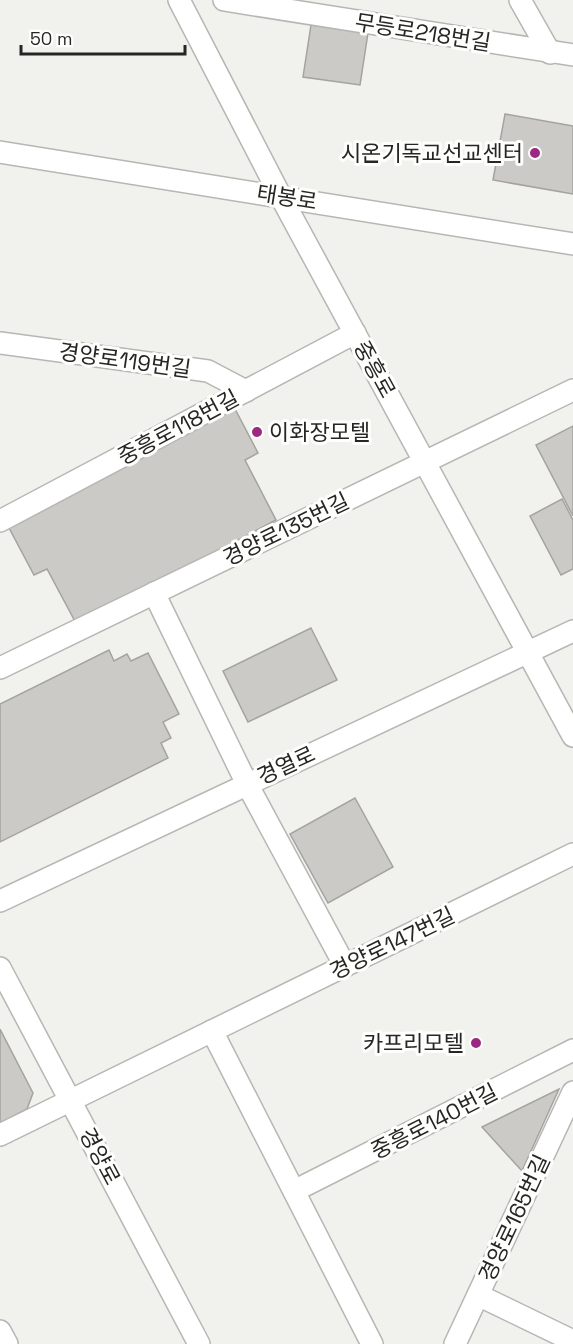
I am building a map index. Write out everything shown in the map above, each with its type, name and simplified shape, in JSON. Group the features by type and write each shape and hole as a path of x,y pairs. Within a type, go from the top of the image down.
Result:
{"street":[{"name":"중흥로","path":"178,0 281,196 573,736"},
{"name":"무등로218번길","path":"224,0 573,55"},
{"path":"520,0 550,52"},
{"name":"태봉로","path":"0,152 573,244"},
{"name":"중흥로118번길","path":"0,521 355,333"},
{"name":"경양로119번길","path":"0,344 208,371 246,391"},
{"name":"경양로135번길","path":"0,668 573,390"},
{"path":"154,593 247,784 345,966"},
{"name":"경열로","path":"0,901 573,630"},
{"name":"경양로147번길","path":"0,1135 573,854"},
{"name":"경양로","path":"0,968 199,1344"},
{"path":"212,1031 372,1344"},
{"name":"중흥로140번길","path":"294,1191 573,1050"},
{"name":"경양로165번길","path":"455,1344 573,1092"},
{"path":"478,1294 573,1341"},
{"path":"0,1331 7,1344"}],"building":[{"path":"311,25 368,33 360,85 303,77"},
{"name":"시온기독교선교센터","path":"505,114 573,126 573,194 493,180"},
{"path":"234,407 258,453 245,460 276,520 77,625 47,569 34,575 8,526"},
{"path":"573,426 573,516 536,445"},
{"path":"562,499 573,520 573,569 561,575 530,516"},
{"path":"311,628 337,680 248,722 223,671"},
{"path":"109,650 114,661 127,654 131,661 148,653 179,714 163,722 171,738 161,743 168,758 0,842 0,704"},
{"path":"355,798 393,867 328,903 290,834"},
{"path":"0,1029 33,1093 27,1109 0,1123"},
{"path":"559,1089 522,1171 482,1127"}],"place":[{"name":"시온기독교선교센터","path":"535,153"},
{"name":"이화장모텔","path":"257,432"},
{"name":"카프리모텔","path":"476,1043"}]}
